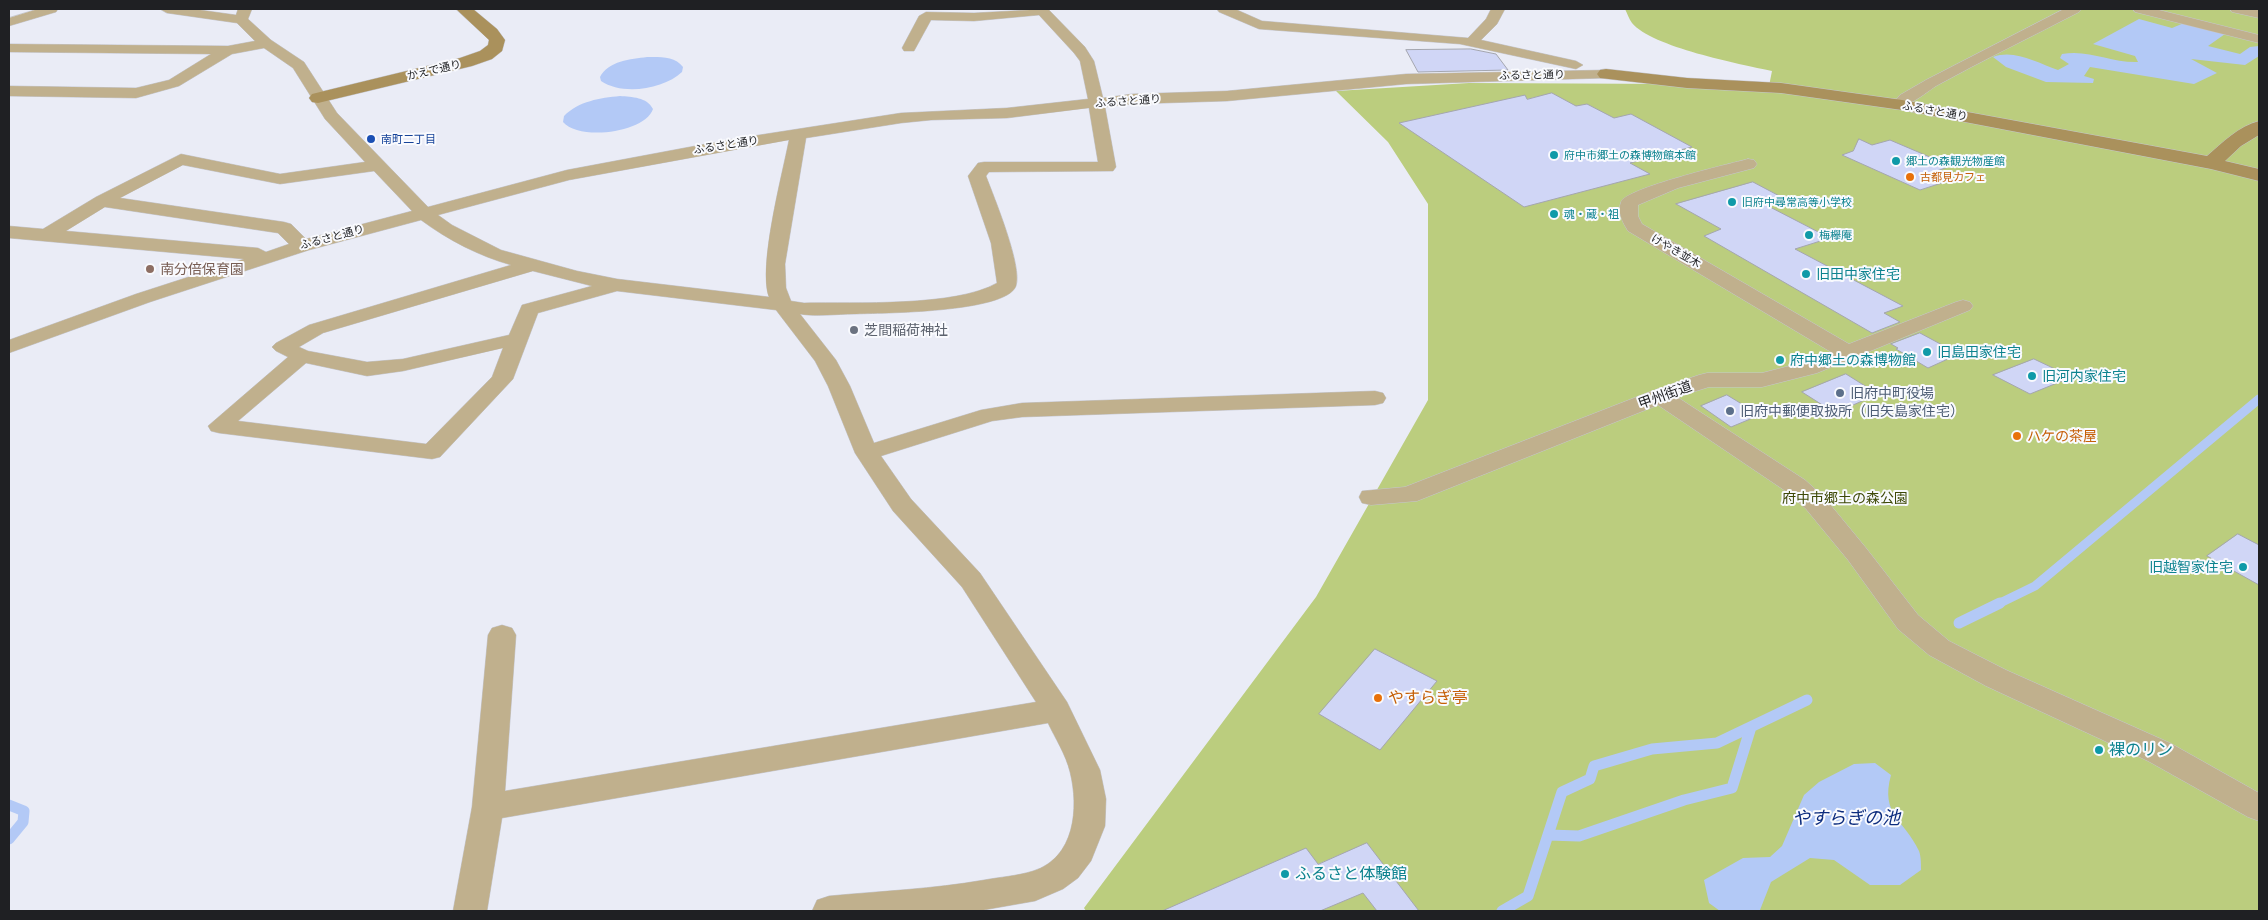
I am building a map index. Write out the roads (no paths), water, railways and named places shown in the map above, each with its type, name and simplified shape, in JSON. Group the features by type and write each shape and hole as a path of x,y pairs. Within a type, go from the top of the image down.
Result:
{"street":[{"path":"9,22 51,9"},
{"path":"167,9 243,15 266,43 300,65 330,116 377,165 398,183 409,198 424,213 445,229 494,254 531,265 617,285 759,301 804,309 918,306 967,301 992,294 1007,285 1007,266 977,176 984,167 1107,167 1092,77 1080,50 1042,10 974,16 926,16 909,48"},
{"name":"かえで通り","path":"318,98 466,62 486,55 496,47 497,40 464,9"},
{"path":"1224,9 1260,25 1471,43 1571,64 1606,74"},
{"path":"1471,43 1492,21 1498,9"},
{"path":"1902,102 1905,98 1931,83 2074,9"},
{"path":"2140,9 2259,39"},
{"path":"2237,9 2259,14"},
{"path":"9,48 228,50 266,43"},
{"path":"9,91 136,93 174,83 228,50"},
{"name":"ふるさと通り","path":"9,347 143,298 302,246 586,171 672,154 901,118 1007,113 1095,102 1227,96 1406,78 1606,74 1687,83 1781,88 1902,105 2211,164 2259,175"},
{"path":"2211,164 2234,142 2259,127"},
{"path":"798,134 775,264 776,288 783,306 825,360 839,386 867,453 902,505 972,580 1057,710 1084,770 1090,799 1089,826 1080,851 1066,868 1051,879 1035,886 957,900 829,911"},
{"path":"47,235 102,201 181,159 280,179 377,165"},
{"name":"けやき並木","path":"1748,164 1664,186 1629,203 1629,216 1635,227 1847,352"},
{"path":"102,201 284,228 302,246"},
{"path":"9,232 269,256"},
{"path":"517,339 403,365 367,369 302,356 283,347 316,329 531,265"},
{"path":"302,356 219,426 432,452 502,379 529,310 617,285"},
{"name":"甲州街道","path":"1370,497 1408,495 1660,396 1707,380 1762,380 1809,368 1963,306"},
{"path":"1660,396 1796,486 1815,503 1857,554 1908,622 1939,648 1996,678 2159,752 2259,808"},
{"path":"867,453 989,415 1022,410 1375,398"},
{"path":"470,911 488,807 502,635"},
{"path":"488,807 1057,710"}],"water":[{"path":"2139,19 2172,28 2184,23 2225,34 2208,46 2240,54 2250,47 2259,46 2259,56 2245,65 2191,59 2217,73 2194,84 2090,67 2084,76 2094,79 2093,83 2046,82 2006,67 1993,57 2001,55 2018,56 2058,70 2069,64 2060,58 2062,54 2072,53 2138,62 2135,56 2093,44"},
{"path":"647,57 667,58 676,61 683,67 682,72 665,83 643,88 620,88 610,86 601,81 600,77 608,67 627,60"},
{"path":"620,96 643,100 653,109 638,124 611,132 596,133 583,131 571,128 563,122 564,116 576,107 597,99"},
{"name":"やすらぎの池","path":"1875,763 1891,775 1888,788 1891,808 1919,851 1921,870 1900,885 1870,885 1834,860 1810,858 1771,882 1760,910 1720,911 1709,903 1704,880 1743,858 1770,857 1782,846 1804,795 1819,782 1854,764"}],"waterway":[{"path":"1998,604 2035,586 2259,399"},
{"path":"1959,623 2000,603"},
{"path":"1502,911 1528,896 1562,792 1590,779 1594,766 1652,749 1717,743 1807,700"},
{"path":"1548,835 1579,836 1684,800 1732,788 1751,727"},
{"path":"9,805 24,811 23,822 9,839"}],"place":[{"name":"南町二丁目","path":"371,139"},
{"name":"府中市郷土の森博物館本館","path":"1554,155"},
{"name":"郷土の森観光物産館","path":"1896,161"},
{"name":"古都見カフェ","path":"1910,177"},
{"name":"旧府中尋常高等小学校","path":"1732,202"},
{"name":"魂・蔵・祖","path":"1554,214"},
{"name":"梅欅庵","path":"1809,235"},
{"name":"南分倍保育園","path":"150,269"},
{"name":"旧田中家住宅","path":"1806,274"},
{"name":"芝間稲荷神社","path":"854,330"},
{"name":"旧島田家住宅","path":"1927,352"},
{"name":"府中郷土の森博物館","path":"1780,360"},
{"name":"旧河内家住宅","path":"2032,376"},
{"name":"旧府中町役場","path":"1840,393"},
{"name":"旧府中郵便取扱所（旧矢島家住宅）","path":"1730,411"},
{"name":"ハケの茶屋","path":"2017,436"},
{"name":"旧越智家住宅","path":"2243,567"},
{"name":"やすらぎ亭","path":"1378,698"},
{"name":"裸のリン","path":"2099,750"},
{"name":"ふるさと体験館","path":"1285,874"}],"park label":[{"name":"府中市郷土の森公園","path":"1845,498"}]}
